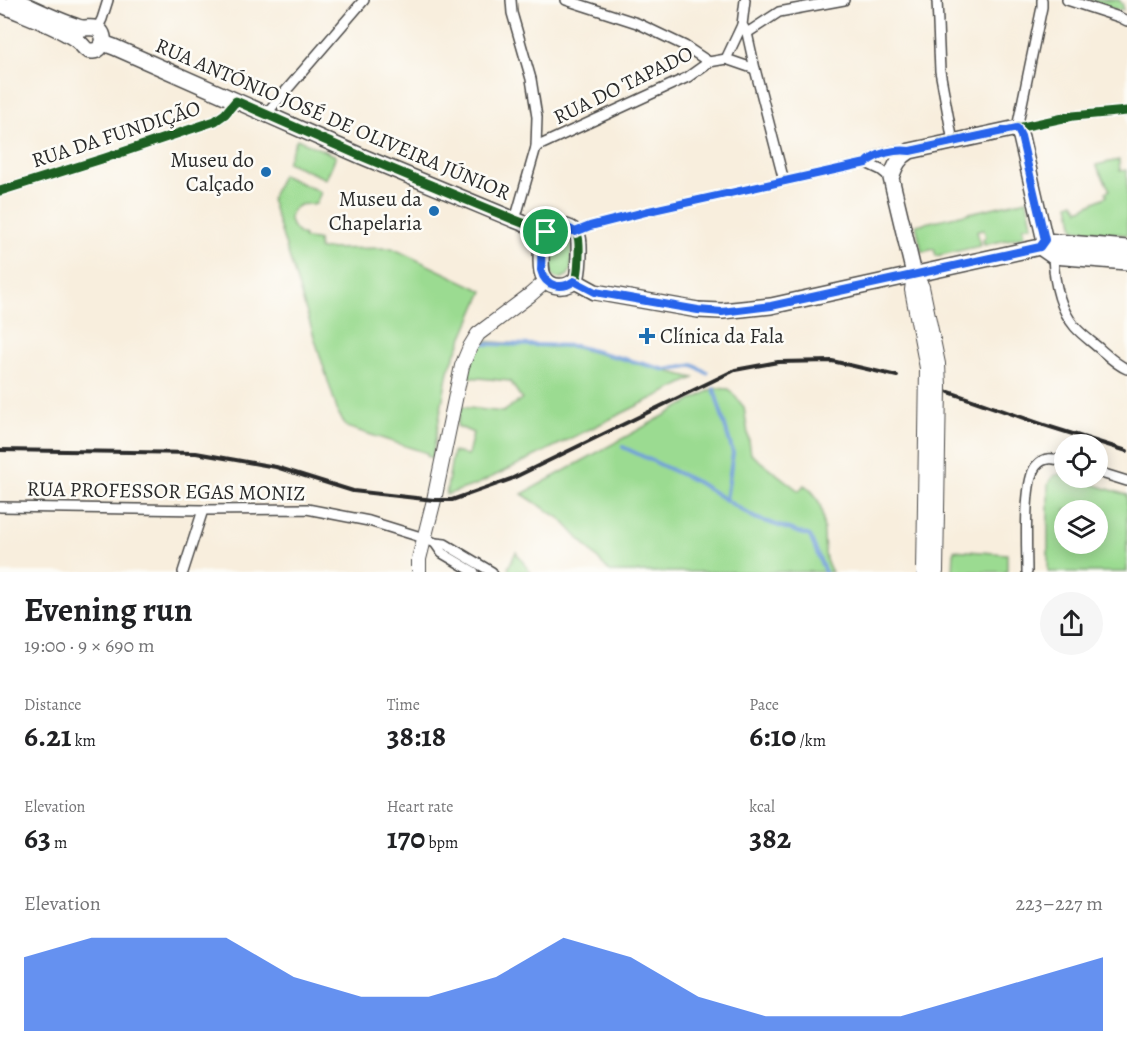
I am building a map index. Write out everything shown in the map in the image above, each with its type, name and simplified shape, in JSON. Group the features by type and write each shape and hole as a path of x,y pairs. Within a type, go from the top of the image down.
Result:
{"main road":[{"name":"RUA ANTÓNIO JOSÉ DE OLIVEIRA JÚNIOR","path":"14,0 114,47 361,156 515,220 546,232 559,226 565,226 575,232"},
{"name":"RUA ANTÓNIO JOSÉ DE OLIVEIRA JÚNIOR","path":"0,4 66,34 91,36"},
{"name":"RUA ANTÓNIO JOSÉ DE OLIVEIRA JÚNIOR","path":"910,151 1017,128"},
{"path":"1017,128 1021,136 1046,248"},
{"path":"910,151 896,164 891,178 914,274 922,287 938,364 936,572"},
{"path":"546,232 542,239 541,270 546,281 562,287 574,281 579,271 579,237 575,232"},
{"path":"1046,248 1127,262"},
{"path":"574,281 595,292 722,312 771,306 914,274 1046,248 1127,248"},
{"path":"914,274 912,290 927,378 924,572"},
{"path":"410,572 419,566 430,540 434,500 462,366 470,346 486,327 546,281"}],"street":[{"path":"91,36 102,19 108,0"},
{"path":"266,114 363,0"},
{"path":"511,0 512,13 531,79 537,117 536,147 515,220"},
{"path":"566,0 637,23 685,46 709,62"},
{"path":"745,0 745,29 784,181"},
{"path":"755,69 726,60 745,29 779,12 844,0"},
{"path":"937,0 940,71 953,142"},
{"path":"1017,128 1042,0"},
{"path":"1067,0 1127,21"},
{"name":"RUA DO TAPADO","path":"536,147 688,77 709,62 726,60"},
{"name":"RUA DA FUNDIÇÃO","path":"0,191 105,159 214,121 225,114 236,101"},
{"name":"RUA ANTÓNIO JOSÉ DE OLIVEIRA JÚNIOR","path":"1017,128 1072,116 1127,110"},
{"name":"RUA ANTÓNIO JOSÉ DE OLIVEIRA JÚNIOR","path":"575,232 649,211 866,163 872,157 901,149 910,151"},
{"path":"866,163 891,178"},
{"path":"1046,248 1060,299 1076,328 1125,369"},
{"path":"1027,572 1029,481 1037,464 1045,459 1054,458"},
{"path":"1108,475 1127,481"},
{"name":"RUA PROFESSOR EGAS MONIZ","path":"0,507 307,509 369,521 446,544 492,572"},
{"path":"183,572 203,510"},
{"name":"RUA PROFESSOR EGAS MONIZ","path":"430,540 442,553 474,572"}],"green space":[{"path":"1088,0 1119,0 1123,5 1123,10 1110,9"},
{"path":"297,139 336,156 326,179 287,162"},
{"path":"1119,160 1120,171 1127,170 1127,235 1074,229 1069,204 1074,202 1079,210 1107,196 1106,192 1110,190 1096,165"},
{"path":"282,175 321,192 316,204 300,205 291,212 290,217 292,226 304,236 304,239 318,240 319,249 392,248 483,291 448,371 432,458 427,456 427,453 347,427 338,413 271,199"},
{"path":"1027,200 1032,225 1023,227 1025,236 984,245 983,240 986,237 984,230 977,231 980,246 936,256 934,249 922,252 916,225"},
{"path":"554,234 566,234 571,240 571,269 568,275 562,278 554,277 551,269 550,240"},
{"path":"483,341 553,347 565,345 694,378 478,484 446,495 453,452 468,455 473,433 457,426 461,407 503,412 522,399 510,381 468,377 475,350"},
{"path":"714,388 729,389 744,407 751,454 799,491 804,485 818,500 823,518 826,559 832,572 610,572 561,519 522,494"},
{"path":"1054,476 1054,488 1105,488 1127,495 1127,572 1048,572 1048,485"},
{"path":"954,550 1007,554 1007,572 953,572"},
{"path":"516,552 530,572 510,572 508,568"}],"waterway":[{"path":"482,342 486,344 575,346 666,370 694,365 707,373"},
{"path":"714,389 733,453 726,500"},
{"path":"623,447 697,482 755,518 810,536 825,572"}],"railway":[{"path":"0,450 196,453 276,467 353,491 452,500 511,479 735,370 778,362 832,361 897,376"},
{"path":"949,392 1127,451"}],"cycle path":[{"path":"0,191 215,121 225,114 236,101 361,156 546,232"},
{"path":"575,232 649,211 866,163 887,152 910,151 1073,116 1127,111"},
{"path":"559,226 568,227 578,237 576,279 564,286 550,284 542,273 544,235 559,226"}],"place":[{"name":"Museu do Calçado","path":"266,172"},
{"name":"Museu da Chapelaria","path":"434,211"},
{"name":"Clínica da Fala","path":"647,336"}],"route":[{"path":"1017,128 1021,136 1045,240 1040,247 898,279 771,306 722,312 595,292 574,281 562,287 553,285 542,276 541,270 542,239 546,232 553,227 565,226 575,232 649,211 866,163 872,157 901,149 910,151 1017,128"}]}
